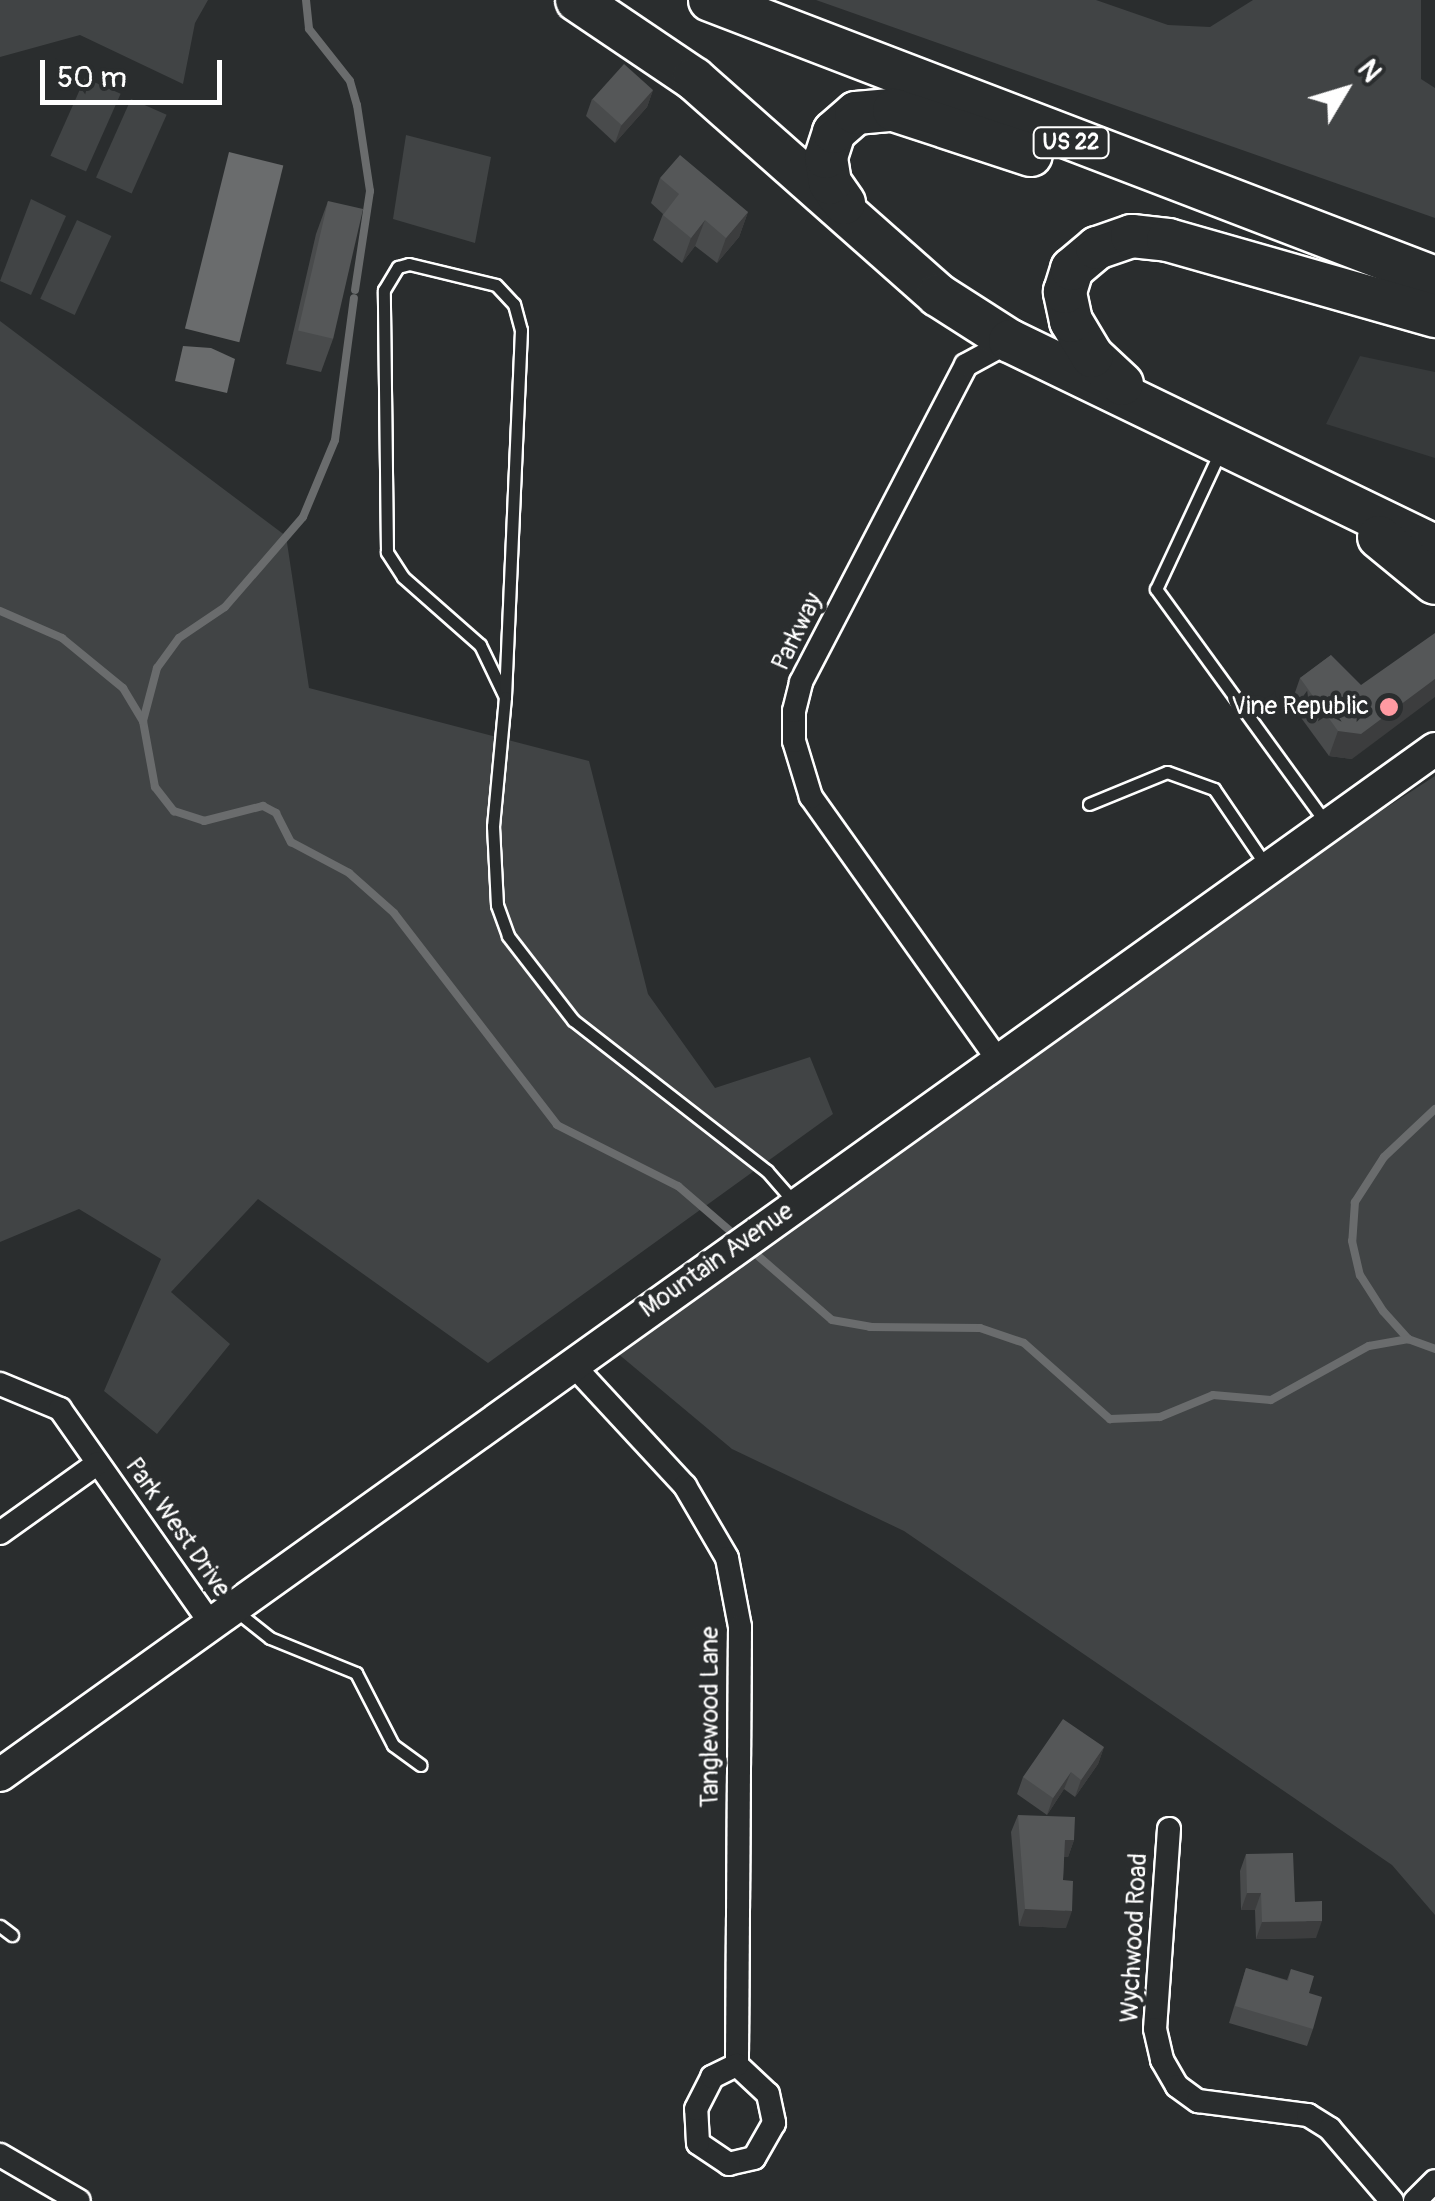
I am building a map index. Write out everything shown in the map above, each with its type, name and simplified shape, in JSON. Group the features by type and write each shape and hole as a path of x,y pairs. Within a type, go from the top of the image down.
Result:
{"highway":[{"path":"578,0 694,79 849,211 938,295 1010,341 1435,546"},
{"name":"US 22","path":"722,3 1110,158 1435,278"},
{"path":"849,211 830,182 828,144 844,121 875,109 1040,158 1110,158"},
{"path":"1156,411 1092,356 1071,321 1064,292 1072,269 1097,248 1132,236 1168,240 1435,316"},
{"path":"1332,498 1435,583"}],"street":[{"name":"Parkway","path":"998,1060 811,797 796,755 794,711 801,682 966,365 1010,341"},
{"name":"Mountain Avenue","path":"0,1775 1435,748"},
{"name":"Tanglewood Lane","path":"572,1365 685,1486 727,1558 740,1627 737,2065"},
{"name":"Park West Drive","path":"0,1384 60,1408 98,1463 222,1616"},
{"name":"Park West Drive","path":"0,1532 98,1463"},
{"name":"Wychwood Road","path":"1169,1830 1155,2029 1162,2060 1177,2086 1198,2101 1308,2115 1330,2129 1392,2201"},
{"path":"0,2155 79,2201"},
{"path":"1415,2201 1435,2181"}],"lane":[{"path":"505,697 480,645 404,578 387,552 384,290 398,267 409,264 496,285 518,315 505,697 493,867 508,936 573,1020 767,1172 783,1214"},
{"path":"1224,444 1156,589 1328,824"},
{"path":"1089,804 1168,772 1214,789 1268,867"},
{"path":"222,1616 356,1673 393,1746 421,1766"},
{"path":"0,1926 12,1935"}],"shaded area":[{"path":"0,0 208,0 195,23 183,84 80,35 0,57"},
{"path":"816,0 1096,0 1168,25 1210,27 1253,0 1421,0 1421,79 1435,88 1435,218"},
{"path":"85,78 121,94 86,172 50,156"},
{"path":"131,99 167,115 132,193 96,178"},
{"path":"406,135 491,157 475,243 393,219"},
{"path":"229,152 283,166 239,342 185,329"},
{"path":"31,199 66,216 31,295 0,281"},
{"path":"77,220 111,236 75,315 40,299"},
{"path":"0,321 286,536 309,688 589,761 648,994 715,1088 810,1057 833,1114 488,1363 258,1199 171,1292 230,1344 157,1434 104,1391 161,1259 79,1209 0,1242"},
{"path":"183,346 211,348 235,359 227,393 175,381"},
{"path":"1360,356 1435,372 1435,458 1326,424"},
{"path":"1435,776 1435,1915 1392,1865 904,1531 732,1449 604,1342 998,1060"}],"building":[{"path":"624,64 653,90 622,125 593,99"},
{"path":"680,155 748,212 726,238 705,220 691,238 663,215 679,194 660,178"},
{"path":"328,201 363,209 333,339 298,331"},
{"path":"1435,633 1435,679 1361,734 1338,731 1300,678 1331,655 1361,685"},
{"path":"1063,1719 1104,1747 1081,1780 1071,1772 1053,1798 1023,1777"},
{"path":"1018,1815 1075,1817 1074,1840 1065,1840 1063,1880 1073,1881 1072,1911 1025,1909"},
{"path":"1293,1853 1295,1902 1322,1901 1322,1921 1262,1922 1261,1893 1247,1893 1246,1854"},
{"path":"1246,1968 1288,1981 1291,1969 1314,1976 1309,1993 1322,1997 1313,2029 1235,2006"}],"waterway":[{"path":"306,0 309,29 350,81 357,105 370,191 355,290"},
{"path":"143,721 157,668 179,638 225,607 303,517 335,440 354,298"},
{"path":"0,611 62,638 123,688 143,721 155,787 174,811 204,821 263,806 276,813 291,842 349,873 394,913 557,1125 678,1186 736,1236"},
{"path":"1435,1109 1384,1157 1355,1202 1352,1241 1360,1275 1383,1311 1408,1339 1435,1349"},
{"path":"750,1249 832,1320 870,1327 980,1328 1024,1343 1110,1419 1160,1417 1213,1395 1271,1400 1369,1346 1408,1339"}],"place":[{"name":"Vine Republic","path":"1389,707"}]}
